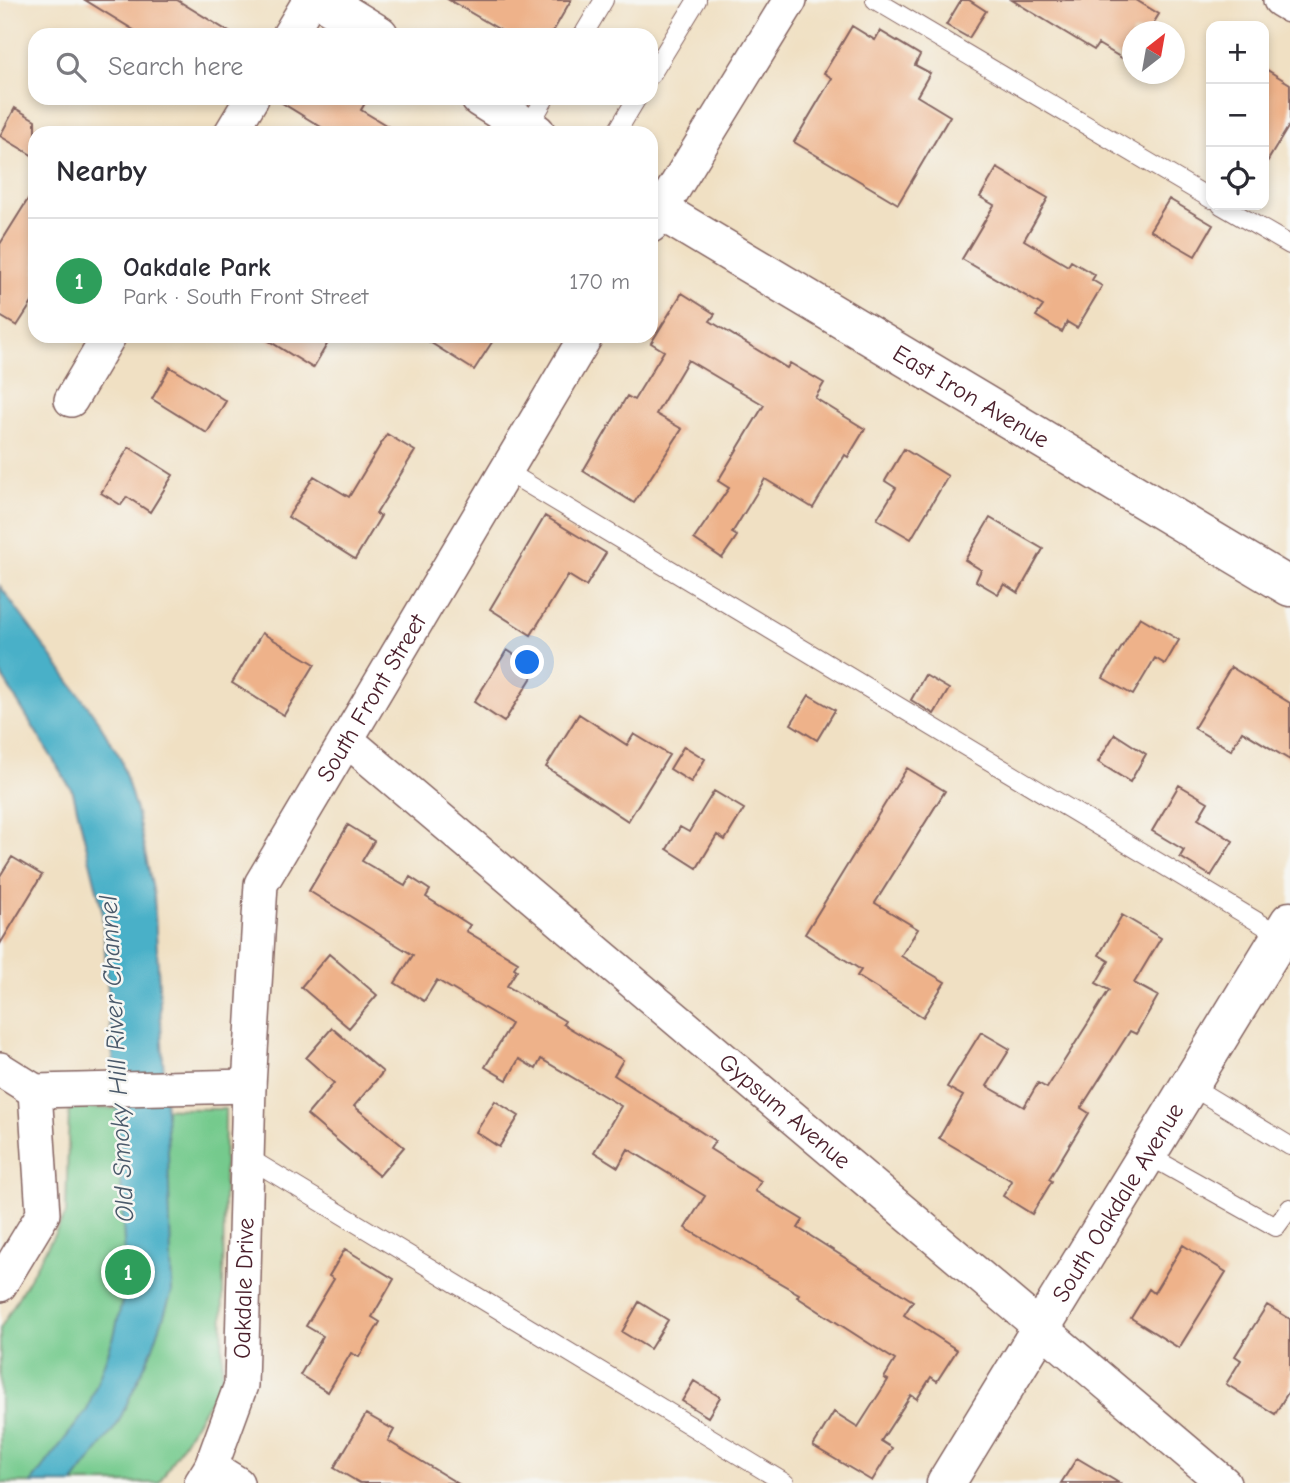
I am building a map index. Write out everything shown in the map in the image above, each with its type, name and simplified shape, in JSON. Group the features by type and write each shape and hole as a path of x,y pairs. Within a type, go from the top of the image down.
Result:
{"street":[{"path":"293,28 310,0"},
{"path":"323,0 368,28"},
{"path":"658,208 790,0"},
{"path":"1280,0 1290,6"},
{"path":"235,126 248,105"},
{"path":"498,105 536,120"},
{"name":"East Iron Avenue","path":"658,216 1290,587"},
{"path":"71,400 105,343"},
{"name":"South Front Street","path":"249,1086 261,884 582,343"},
{"name":"Gypsum Avenue","path":"347,740 1224,1483"},
{"name":"South Oakdale Avenue","path":"946,1483 1146,1154 1287,933"},
{"path":"0,1069 35,1091 249,1086"},
{"name":"Oakdale Drive","path":"216,1478 241,1385 249,1086"},
{"path":"0,1285 43,1214 35,1091"}],"lane":[{"path":"587,28 604,0"},
{"path":"658,64 697,0"},
{"path":"875,0 1206,196"},
{"path":"620,126 633,105"},
{"path":"1230,210 1290,245"},
{"path":"506,471 1287,933"},
{"path":"1189,1085 1290,1146"},
{"path":"1146,1154 1276,1227 1290,1208"},
{"path":"247,1157 785,1483"}],"green space":[{"path":"69,1108 225,1109 222,1379 159,1483 0,1483 0,1329 66,1214"}],"water":[{"name":"Old Smoky Hill River Channel","path":"0,586 97,719 120,757 137,814 154,895 168,1150 172,1292 152,1350 117,1425 73,1483 31,1483 87,1410 114,1336 126,1284 119,1138 102,910 73,792 0,673"}],"building":[{"path":"85,0 177,0 223,28 131,28"},
{"path":"449,0 571,0 555,28 497,28"},
{"path":"961,0 969,0 986,11 969,38 946,25"},
{"path":"1012,0 1136,0 1159,14 1155,21 1122,21 1122,58 1098,44 1094,50"},
{"path":"852,26 875,40 880,31 920,55 915,65 930,73 917,96 950,116 898,204 794,142 832,78 824,73"},
{"path":"1269,71 1290,84 1290,124 1269,159"},
{"path":"285,105 364,105 361,110 387,126 320,126"},
{"path":"15,108 35,120 35,126 28,126 28,153 0,136"},
{"path":"997,168 1048,198 1024,240 1068,266 1071,261 1095,275 1092,280 1102,286 1077,328 1067,322 1062,332 1036,316 1043,306 962,259 994,205 980,197"},
{"path":"28,199 28,309 17,326 0,316 0,244"},
{"path":"1169,199 1213,225 1195,256 1150,230"},
{"path":"682,293 715,314 710,321 787,368 790,363 824,383 815,398 865,429 848,457 845,455 813,508 765,479 732,533 737,536 722,558 694,539 729,488 718,481 764,405 688,360 656,414 682,429 634,503 583,471 627,396 634,400 664,351 651,343 658,343 658,332"},
{"path":"272,343 328,343 313,368"},
{"path":"431,343 491,343 474,370"},
{"path":"170,367 226,401 207,433 152,399"},
{"path":"387,434 415,451 376,514 381,516 355,559 288,517 314,476 349,497"},
{"path":"129,447 173,475 150,512 127,497 121,505 101,493"},
{"path":"904,449 948,476 911,539 877,519 896,488 885,481"},
{"path":"545,516 606,553 586,586 568,575 531,635 490,609"},
{"path":"990,518 1043,549 1018,593 1004,584 998,594 976,581 981,570 965,560"},
{"path":"1140,617 1179,640 1165,664 1155,658 1133,695 1103,678"},
{"path":"262,633 315,664 284,715 232,683"},
{"path":"507,650 537,669 504,722 474,702"},
{"path":"1231,667 1290,703 1290,760 1242,731 1231,750 1194,728"},
{"path":"925,675 949,689 934,714 911,700"},
{"path":"809,695 835,710 817,740 791,724"},
{"path":"579,714 627,745 634,734 669,755 628,821 546,767"},
{"path":"1115,734 1146,754 1130,782 1098,762"},
{"path":"684,746 705,759 691,782 670,769"},
{"path":"907,768 945,791 875,903 918,929 901,956 945,982 923,1017 857,976 861,970 805,934"},
{"path":"1179,785 1208,802 1198,819 1233,841 1211,876 1180,857 1184,850 1152,831"},
{"path":"714,791 744,809 725,840 717,835 697,868 667,849 680,827 689,832"},
{"path":"348,825 374,841 362,861 405,886 410,877 430,890 426,897 470,925 466,931 518,962 514,968 517,970 507,986 623,1060 614,1075 715,1141 710,1149 761,1181 755,1191 803,1220 798,1228 913,1301 904,1315 957,1350 937,1381 931,1377 917,1399 911,1395 881,1441 892,1448 872,1481 813,1446 834,1412 858,1427 888,1380 884,1378 895,1360 797,1297 799,1294 685,1228 705,1196 628,1149 618,1167 594,1152 621,1106 541,1059 536,1069 519,1059 507,1080 485,1067 511,1024 437,980 424,1001 395,983 413,955 309,891"},
{"path":"12,857 42,875 0,944 0,876"},
{"path":"1122,915 1161,938 1134,983 1158,996 1136,1034 1130,1031 1081,1108 1089,1113 1049,1179 1052,1181 1032,1214 1003,1196 1012,1181 939,1138 963,1096 947,1087 981,1032 1010,1049 987,1086 1024,1107 1038,1083 1047,1088 1109,990 1096,983 1109,961 1099,955"},
{"path":"329,954 377,995 349,1028 301,987"},
{"path":"332,1028 383,1072 354,1106 404,1147 379,1176 307,1115 334,1083 306,1058"},
{"path":"495,1101 519,1116 499,1147 476,1132"},
{"path":"1183,1245 1226,1272 1179,1348 1131,1318 1149,1289 1154,1293"},
{"path":"345,1249 394,1279 372,1317 380,1322 359,1357 351,1353 328,1392 300,1375 323,1336 306,1326 334,1279 329,1276"},
{"path":"639,1302 668,1320 650,1349 622,1332"},
{"path":"1267,1305 1290,1319 1290,1389 1275,1414 1226,1384 1241,1360 1235,1356"},
{"path":"694,1381 720,1397 708,1417 682,1401"},
{"path":"366,1414 394,1430 388,1441 457,1483 360,1483 334,1468"},
{"path":"1077,1458 1119,1483 1061,1483"}],"place":[{"name":"Oakdale Park","path":"128,1272"}]}
